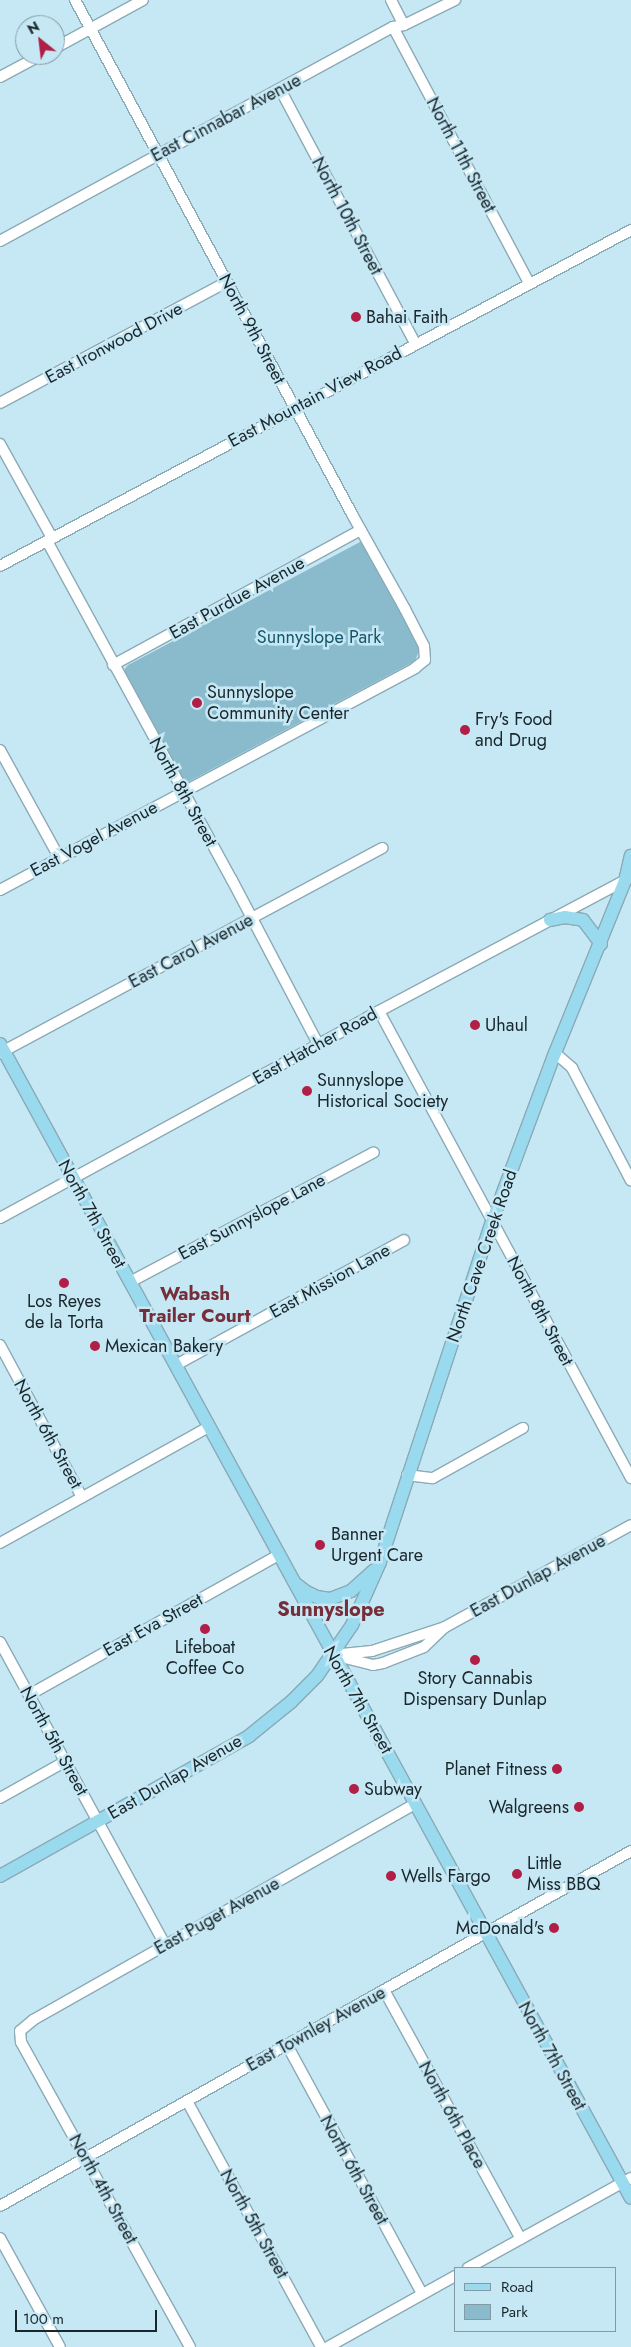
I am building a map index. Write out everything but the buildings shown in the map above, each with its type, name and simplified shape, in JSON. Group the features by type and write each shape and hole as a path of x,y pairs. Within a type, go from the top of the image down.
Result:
{"main road":[{"name":"North Cave Creek Road","path":"332,1655 364,1604 380,1562 407,1475 492,1222 555,1053 629,881 631,856"},
{"path":"550,920 572,917 583,920 601,944"},
{"name":"North 7th Street","path":"1,1050 210,1426 332,1655 416,1802 485,1934 627,2180 631,2198"},
{"path":"291,1579 305,1592 330,1599 342,1596 358,1586 380,1562"},
{"name":"East Dunlap Avenue","path":"0,1876 248,1736 297,1697 332,1655"}],"street":[{"name":"North 9th Street","path":"75,0 294,408 421,638 425,649 425,660"},
{"path":"65,42 143,0"},
{"path":"391,0 404,25"},
{"name":"East Cinnabar Avenue","path":"0,241 393,27 404,25 455,0"},
{"name":"North 11th Street","path":"393,27 529,283"},
{"path":"0,77 22,65"},
{"name":"North 10th Street","path":"280,89 415,344"},
{"name":"East Mountain View Road","path":"0,566 631,230"},
{"name":"East Ironwood Drive","path":"0,403 227,282"},
{"name":"North 8th Street","path":"0,444 113,664 252,918 318,1044"},
{"name":"East Purdue Avenue","path":"113,664 361,530"},
{"name":"East Vogel Avenue","path":"0,890 415,668 425,660"},
{"path":"0,750 60,858"},
{"name":"East Carol Avenue","path":"1,1050 382,848"},
{"name":"East Hatcher Road","path":"0,1218 379,1011 550,920 629,881"},
{"name":"North 8th Street","path":"379,1011 631,1478"},
{"path":"555,1053 572,1068 631,1181"},
{"name":"East Sunnyslope Lane","path":"130,1282 374,1152"},
{"name":"East Mission Lane","path":"176,1365 404,1240"},
{"name":"North 6th Street","path":"0,1345 82,1497"},
{"path":"0,1543 210,1426"},
{"path":"407,1475 433,1478 523,1428"},
{"name":"East Dunlap Avenue","path":"332,1655 372,1651 445,1627 631,1524"},
{"name":"East Eva Street","path":"29,1695 278,1554"},
{"name":"North 5th Street","path":"0,1642 166,1945"},
{"path":"0,1798 66,1761"},
{"name":"East Puget Avenue","path":"20,2030 33,2020 416,1802"},
{"name":"East Townley Avenue","path":"0,2206 631,1851"},
{"name":"North 6th Place","path":"384,1990 521,2239"},
{"name":"North 4th Street","path":"20,2030 21,2042 190,2347"},
{"name":"North 6th Street","path":"287,2045 422,2294"},
{"name":"North 5th Street","path":"187,2101 321,2347"},
{"path":"470,2267 627,2180"},
{"path":"0,2238 60,2347"},
{"path":"328,2347 454,2277"}],"green space":[{"name":"Sunnyslope Park","path":"360,542 365,544 420,648 415,661 188,782 183,781 123,674 124,670 128,665"}],"place":[{"name":"Bahai Faith","path":"356,317"},
{"name":"Sunnyslope Community Center","path":"197,703"},
{"name":"Fry's Food and Drug","path":"465,730"},
{"name":"Uhaul","path":"475,1025"},
{"name":"Sunnyslope Historical Society","path":"307,1091"},
{"name":"Los Reyes de la Torta","path":"64,1283"},
{"name":"Mexican Bakery","path":"95,1346"},
{"name":"Banner Urgent Care","path":"320,1545"},
{"name":"Lifeboat Coffee Co","path":"205,1629"},
{"name":"Story Cannabis Dispensary Dunlap","path":"475,1660"},
{"name":"Planet Fitness","path":"557,1769"},
{"name":"Subway","path":"354,1789"},
{"name":"Walgreens","path":"579,1807"},
{"name":"Little Miss BBQ","path":"517,1874"},
{"name":"Wells Fargo","path":"391,1876"},
{"name":"McDonald's","path":"554,1928"}],"district":[{"name":"Wabash Trailer Court","path":"195,1305"},
{"name":"Sunnyslope","path":"331,1609"}]}
